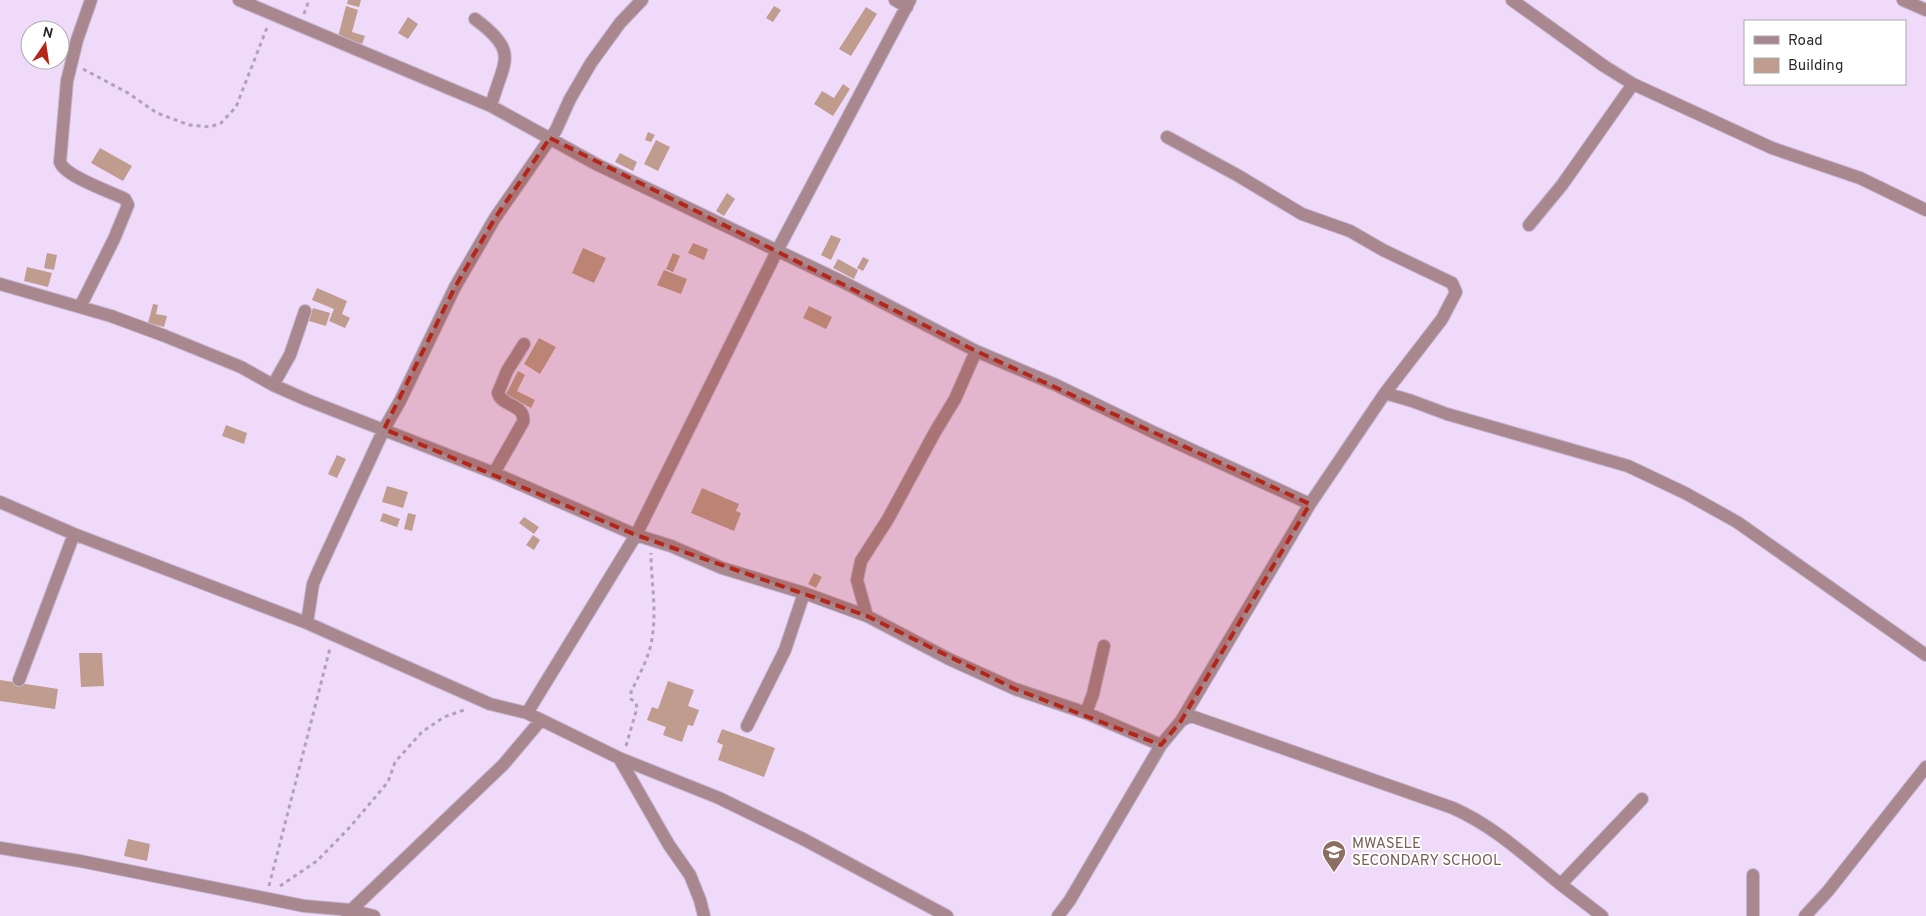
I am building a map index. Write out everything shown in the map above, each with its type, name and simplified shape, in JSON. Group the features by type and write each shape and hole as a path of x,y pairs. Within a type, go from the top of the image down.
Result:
{"street":[{"path":"80,307 114,239 128,205 125,199 70,173 61,166 60,158 67,81 77,40 91,0"},
{"path":"239,0 491,106 596,164 676,200 845,283 976,351 1056,385 1310,504"},
{"path":"307,624 312,584 384,429 400,401 460,279 495,218 550,138 591,63 620,23 642,0"},
{"path":"527,713 636,535 777,251 909,3 895,0"},
{"path":"1512,0 1604,66 1633,84 1772,148 1860,178 1926,210"},
{"path":"1903,0 1926,10"},
{"path":"475,20 488,29 499,41 505,56 504,70 491,106"},
{"path":"1529,225 1572,171 1633,84"},
{"path":"1058,916 1070,900 1162,745 1181,720 1310,504 1385,394 1442,319 1456,292 1452,283 1383,250 1350,231 1302,214 1221,166 1167,137"},
{"path":"0,284 111,316 165,336 241,367 274,385 494,473 636,535 671,546 722,568 804,593 867,616 949,659 1015,689 1086,713 1162,745"},
{"path":"274,385 290,355 305,311"},
{"path":"494,473 524,420 522,412 501,399 498,393 507,371 524,344"},
{"path":"867,616 857,580 861,561 892,512 935,432 955,400 976,351"},
{"path":"1385,394 1412,400 1447,414 1628,466 1685,493 1737,522 1926,655"},
{"path":"0,502 74,534 307,624 490,704 527,713 621,759 719,798 795,835 947,916"},
{"path":"19,680 74,534"},
{"path":"747,726 785,650 804,593"},
{"path":"1086,713 1093,694 1104,646"},
{"path":"1181,720 1188,716 1194,717 1453,808 1475,818 1504,837 1602,916"},
{"path":"348,913 504,765 541,720"},
{"path":"621,759 668,846 690,876 700,900 704,916"},
{"path":"1805,916 1828,891 1926,767"},
{"path":"1561,884 1642,798"},
{"path":"0,848 80,861 304,906 374,916"},
{"path":"1753,875 1753,916"}],"path":[{"path":"72,61 88,73 128,93 157,113 182,123 198,127 210,127 221,123 236,107 272,15"},
{"path":"621,759 637,708 636,703 631,699 631,692 652,640 654,619 651,578 652,540"},
{"path":"266,897 333,635"},
{"path":"266,897 317,861 350,827 388,782 395,762 422,732 444,717 490,704"}],"highlighted area":[{"path":"550,138 976,351 1310,504 1181,721 1161,745 1015,689 867,616 636,535 384,429 455,287 495,218"}],"building":[{"path":"348,0 361,0 359,7 347,4"},
{"path":"346,6 358,10 352,32 365,36 362,44 338,37"},
{"path":"774,6 781,10 773,22 766,18"},
{"path":"866,7 877,14 851,56 839,49"},
{"path":"408,17 418,24 408,39 398,33"},
{"path":"843,84 850,89 833,116 814,104 822,91 834,98"},
{"path":"648,132 655,135 651,142 645,140"},
{"path":"656,140 670,147 658,171 644,164"},
{"path":"100,148 132,166 123,181 91,163"},
{"path":"620,153 637,162 633,171 615,162"},
{"path":"727,193 735,199 724,216 716,211"},
{"path":"831,235 841,239 831,260 821,255"},
{"path":"693,243 708,249 704,260 688,253"},
{"path":"583,248 606,258 594,283 572,273"},
{"path":"47,253 57,255 54,270 44,268"},
{"path":"673,253 680,256 673,272 666,269"},
{"path":"863,257 869,260 863,271 857,268"},
{"path":"838,259 858,270 854,279 833,268"},
{"path":"27,267 52,273 48,287 24,281"},
{"path":"664,270 687,279 681,294 657,285"},
{"path":"317,288 347,301 342,314 350,318 345,328 329,321 334,309 312,300"},
{"path":"153,304 158,305 156,314 167,316 164,327 148,323"},
{"path":"809,306 832,317 826,329 803,318"},
{"path":"313,308 330,313 326,326 309,321"},
{"path":"539,338 556,347 540,374 524,364"},
{"path":"518,371 525,375 517,391 535,400 531,408 506,394"},
{"path":"226,425 247,433 244,444 222,436"},
{"path":"337,455 346,459 337,478 328,474"},
{"path":"387,486 408,492 403,508 382,502"},
{"path":"702,488 739,504 736,511 741,513 734,531 691,513"},
{"path":"383,513 400,519 397,527 380,521"},
{"path":"408,513 416,515 412,531 404,529"},
{"path":"524,517 539,527 534,534 519,523"},
{"path":"533,535 540,540 534,550 526,545"},
{"path":"814,573 822,577 816,588 808,584"},
{"path":"79,653 102,653 104,686 81,687"},
{"path":"0,680 58,689 55,709 0,701"},
{"path":"668,681 694,690 688,706 699,710 693,726 688,725 682,742 663,735 666,727 647,720 652,707 658,709"},
{"path":"722,729 775,748 764,777 718,760 723,745 717,742"},
{"path":"128,839 150,844 147,861 124,856"}],"place":[{"name":"MWASELE SECONDARY SCHOOL","path":"1334,873"}]}
